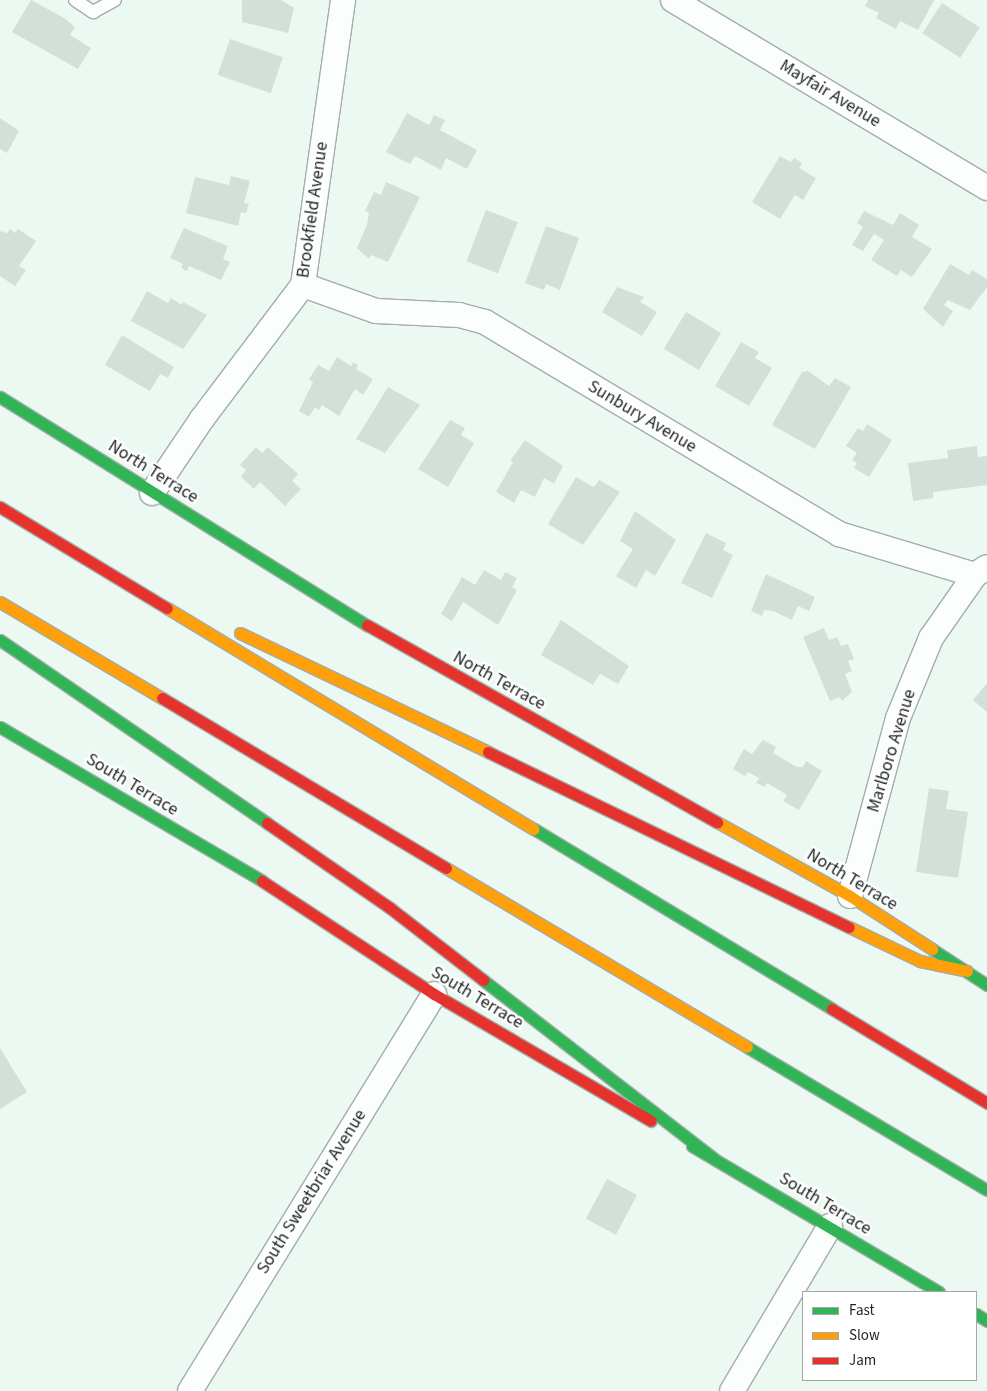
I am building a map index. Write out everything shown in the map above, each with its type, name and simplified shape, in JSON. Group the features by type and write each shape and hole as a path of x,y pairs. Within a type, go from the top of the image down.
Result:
{"main road":[{"name":"North Terrace","path":"0,397 152,493 412,652 850,896 979,977"},
{"path":"0,507 987,1103"},
{"path":"84,558 210,618"},
{"path":"0,602 987,1190"},
{"path":"228,627 920,961 979,977"},
{"path":"0,640 390,908 713,1158"},
{"name":"South Terrace","path":"0,727 278,891 434,994 937,1291"}],"street":[{"name":"Brookfield Avenue","path":"152,493 202,419 302,285 343,0"},
{"name":"Mayfair Avenue","path":"673,0 987,188"},
{"name":"Sunbury Avenue","path":"302,285 376,311 459,315 485,322 839,534 981,571"},
{"name":"Marlboro Avenue","path":"850,896 898,718 931,638 981,571"},
{"name":"South Sweetbriar Avenue","path":"190,1391 434,994"},
{"path":"732,1391 830,1226"}],"lane":[{"path":"75,0 93,12 115,0"}],"building":[{"path":"31,0 64,18 75,27 70,35 91,48 78,69 12,32"},
{"path":"242,0 281,0 294,8 288,33 242,22"},
{"path":"868,0 934,0 918,30 900,21 896,29 876,18 879,13 865,6"},
{"path":"942,3 980,28 960,58 922,33"},
{"path":"230,39 283,57 271,93 218,75"},
{"path":"407,113 429,125 434,115 445,120 440,130 477,150 467,169 446,158 441,170 415,156 410,164 386,152"},
{"path":"0,118 19,131 7,153 0,149"},
{"path":"780,156 791,162 794,158 802,163 799,168 816,178 803,200 795,195 780,219 752,202"},
{"path":"231,176 250,181 244,203 249,204 246,213 241,212 238,226 186,213 195,177 229,185"},
{"path":"386,182 420,197 388,262 371,255 369,259 357,248 367,225 369,212 365,211 374,192 381,195"},
{"path":"486,210 518,222 498,274 466,261"},
{"path":"864,211 893,225 900,213 919,225 912,237 932,249 912,277 901,270 897,276 871,260 884,240 874,234 863,251 852,245 863,227 857,223"},
{"path":"546,226 579,238 560,290 546,284 544,290 525,283"},
{"path":"184,228 228,246 223,259 230,262 221,280 189,266 187,271 181,268 183,264 170,258"},
{"path":"10,229 15,233 18,229 36,241 19,266 26,270 15,286 0,276 0,231 7,233"},
{"path":"950,264 969,275 972,270 987,279 987,287 970,310 948,300 944,305 953,311 943,327 923,309"},
{"path":"617,287 644,297 640,302 657,312 642,336 602,312"},
{"path":"147,291 168,303 171,298 182,305 183,302 207,315 183,349 131,321"},
{"path":"686,312 721,333 699,370 664,349"},
{"path":"122,335 174,367 168,378 160,374 150,391 105,365"},
{"path":"741,342 759,352 755,358 772,368 749,406 715,386"},
{"path":"337,357 351,366 353,362 358,365 356,369 373,379 363,395 355,389 339,416 322,405 319,410 315,407 309,417 299,411 313,382 309,379 318,365 329,371"},
{"path":"808,371 829,386 835,378 851,387 815,449 772,425 802,372"},
{"path":"388,387 420,405 385,453 356,439"},
{"path":"450,420 465,428 461,435 474,443 448,487 418,469"},
{"path":"867,424 892,440 869,477 854,468 857,463 852,460 857,453 846,446 858,428 863,431"},
{"path":"525,440 563,466 554,484 544,478 535,497 521,490 514,503 496,492 513,462 510,461"},
{"path":"977,446 978,457 987,456 987,485 933,492 933,498 913,501 908,463 948,458 947,450"},
{"path":"256,447 262,453 268,447 298,474 292,481 301,489 285,506 260,482 254,489 241,477 246,470 240,465"},
{"path":"576,477 594,487 599,480 620,492 583,545 548,524"},
{"path":"635,511 676,540 655,576 646,570 636,588 616,576 633,549 620,541"},
{"path":"706,533 726,543 723,550 733,555 712,598 681,583"},
{"path":"484,570 501,580 505,572 517,578 512,587 517,590 498,625 463,602 452,621 441,614 462,577 475,585"},
{"path":"766,574 815,597 809,611 798,606 792,620 773,611 764,610 762,616 751,611"},
{"path":"561,620 629,666 618,684 600,674 593,685 541,655"},
{"path":"824,628 829,640 837,637 841,646 848,644 854,659 848,661 852,671 845,674 852,692 842,701 840,697 830,701 803,637"},
{"path":"987,683 987,712 973,700"},
{"path":"763,740 776,747 773,753 797,767 803,767 806,761 822,771 799,810 783,801 787,795 767,783 765,787 756,783 759,778 748,772 745,776 733,769 744,749 752,754"},
{"path":"929,788 949,791 946,809 968,812 958,878 916,872"},
{"path":"0,1048 27,1092 0,1109"},
{"path":"607,1179 637,1195 616,1235 586,1219"}],"traffic: fast":[{"path":"0,397 367,625"},
{"path":"0,640 267,823"},
{"path":"0,727 262,881"},
{"path":"534,829 832,1009"},
{"path":"932,949 987,985"},
{"path":"483,980 713,1158"},
{"path":"747,1047 987,1190"},
{"path":"692,1146 937,1291"},
{"path":"977,1315 987,1321"}],"traffic: slow":[{"path":"0,602 162,698"},
{"path":"167,608 534,829"},
{"path":"240,633 488,752"},
{"path":"717,822 850,896 932,949"},
{"path":"446,868 747,1047"},
{"path":"849,927 920,961 967,971"}],"traffic: jam":[{"path":"0,507 167,608"},
{"path":"367,625 717,822"},
{"path":"162,698 446,868"},
{"path":"488,752 849,927"},
{"path":"267,823 390,908 483,980"},
{"path":"262,881 434,994 651,1121"},
{"path":"832,1009 987,1103"}]}
